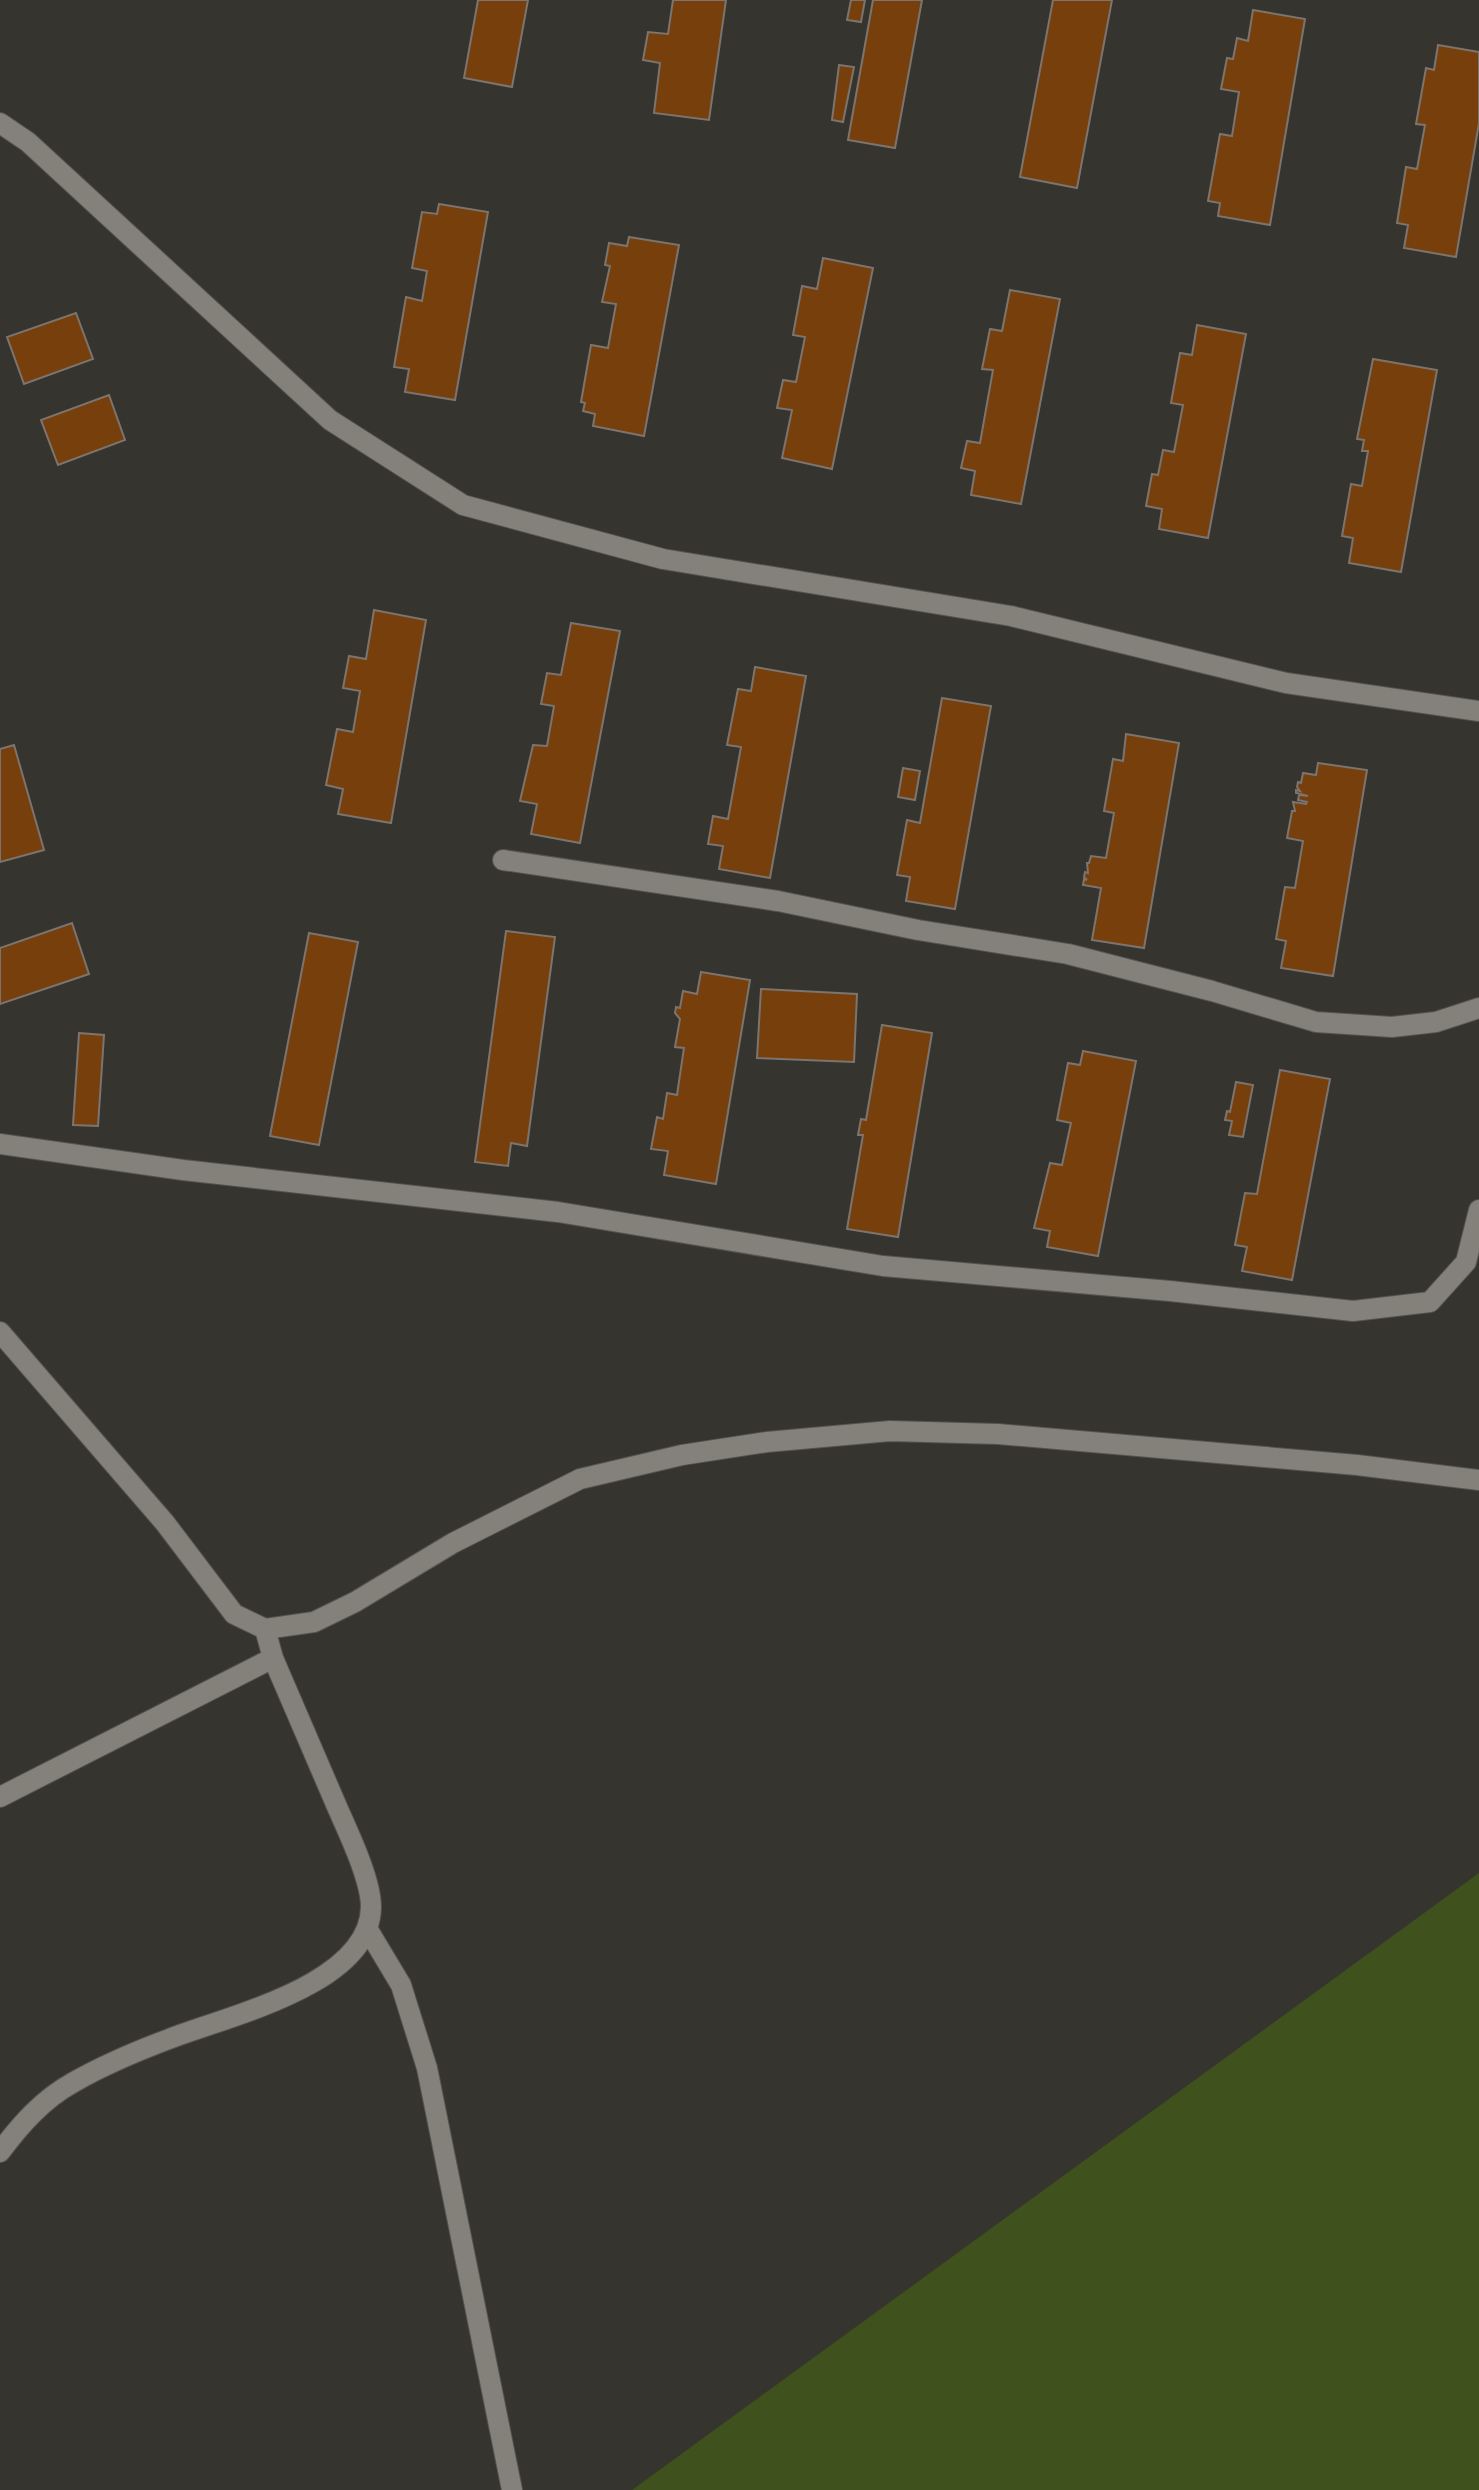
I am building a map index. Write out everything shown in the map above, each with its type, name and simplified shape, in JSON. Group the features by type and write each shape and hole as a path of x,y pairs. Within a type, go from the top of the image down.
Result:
{"lane":[{"path":"0,123 28,142 330,420 463,505 663,559 1011,616 1286,683 1479,711"},
{"path":"503,860 778,901 918,930 1068,954 1316,1022 1392,1027 1436,1022 1479,1008"},
{"path":"0,1144 183,1170 558,1212 883,1266 1170,1291 1353,1311 1430,1302 1466,1262 1479,1210"},
{"path":"0,1332 165,1523 234,1614 265,1629 314,1622 355,1602 453,1543 580,1479 682,1455 767,1442 890,1431 998,1434 1357,1465 1479,1480"},
{"path":"0,2152 19,2126 47,2099 73,2082 167,2040 283,1997 326,1976 354,1951 368,1930 371,1904 356,1852 273,1658 265,1629"},
{"path":"0,1797 273,1658"},
{"path":"368,1930 401,1985 427,2068 512,2490"}],"green space":[{"path":"1479,1873 1479,2490 632,2490"}],"building":[{"path":"478,0 528,0 512,87 464,78"},
{"path":"673,0 726,0 709,120 654,113 660,63 643,60 648,32 668,34"},
{"path":"851,0 865,0 861,22 847,20"},
{"path":"873,0 922,0 895,148 848,140"},
{"path":"1053,0 1112,0 1077,188 1020,177"},
{"path":"1253,10 1305,19 1270,225 1218,216 1220,203 1208,201 1220,134 1232,136 1239,92 1221,89 1227,58 1233,59 1237,38 1248,41"},
{"path":"1438,45 1479,52 1479,123 1456,257 1404,248 1408,225 1397,223 1406,167 1417,169 1425,125 1416,124 1426,68 1434,70"},
{"path":"839,65 854,67 843,122 832,120"},
{"path":"439,204 488,212 455,400 405,392 409,369 394,367 406,297 422,301 427,271 412,268 422,212 437,214"},
{"path":"629,237 679,245 644,436 593,426 595,414 583,411 585,403 581,402 591,345 608,348 616,304 602,302 610,266 605,265 609,243 627,246"},
{"path":"823,258 873,268 832,469 782,458 792,410 777,408 783,380 796,382 805,337 793,335 802,286 817,289"},
{"path":"1010,290 1060,299 1021,504 971,495 975,471 961,468 967,441 980,443 993,370 982,369 990,329 1002,331"},
{"path":"76,313 93,359 24,384 7,337"},
{"path":"1197,325 1246,334 1208,538 1159,529 1162,509 1146,506 1152,474 1158,475 1163,450 1174,452 1183,405 1171,403 1180,353 1192,355"},
{"path":"1373,359 1437,370 1401,572 1349,563 1353,538 1342,536 1351,484 1362,486 1368,451 1362,451 1364,440 1357,439"},
{"path":"109,395 125,440 58,465 41,420"},
{"path":"374,610 426,620 391,823 338,814 343,789 326,785 337,729 353,732 360,691 343,688 349,656 366,659"},
{"path":"571,623 620,631 580,843 531,834 537,804 520,801 533,745 547,746 554,706 541,704 547,673 561,675"},
{"path":"755,667 806,676 770,878 719,869 723,846 708,844 713,816 728,819 741,747 727,745 738,689 751,691"},
{"path":"942,698 991,706 955,909 906,901 910,877 897,875 907,820 920,823"},
{"path":"1126,734 1179,743 1144,948 1092,940 1101,888 1083,885 1084,879 1087,880 1084,877 1085,872 1088,873 1087,863 1091,856 1106,858 1114,813 1104,811 1113,759 1123,761"},
{"path":"14,745 44,850 0,862 0,749"},
{"path":"1318,763 1367,770 1333,976 1281,968 1286,941 1276,939 1285,887 1295,888 1303,841 1287,838 1292,811 1295,811 1293,802 1306,804 1298,800 1299,795 1308,796 1296,793 1296,790 1300,791 1298,782 1301,783 1303,773 1316,775"},
{"path":"903,768 920,771 915,800 898,797"},
{"path":"72,923 89,974 0,1004 0,948"},
{"path":"506,931 555,937 527,1146 511,1143 508,1166 475,1162"},
{"path":"309,933 358,942 319,1145 270,1136"},
{"path":"701,972 750,980 716,1184 664,1175 668,1151 651,1149 657,1117 663,1119 667,1093 677,1095 684,1048 675,1047 680,1019 675,1013 676,1007 680,1008 683,991 697,994"},
{"path":"761,989 857,994 854,1062 757,1058"},
{"path":"882,1025 932,1033 898,1237 847,1229 863,1135 858,1135 861,1119 866,1120"},
{"path":"79,1033 104,1035 98,1126 73,1125"},
{"path":"1083,1051 1136,1061 1098,1256 1047,1247 1050,1231 1034,1228 1050,1163 1062,1165 1071,1123 1057,1120 1068,1063 1080,1065"},
{"path":"1280,1070 1330,1079 1292,1280 1242,1271 1247,1247 1235,1245 1245,1193 1257,1194"},
{"path":"1236,1082 1253,1085 1243,1137 1229,1135 1232,1121 1225,1120 1227,1111 1230,1112"}]}
